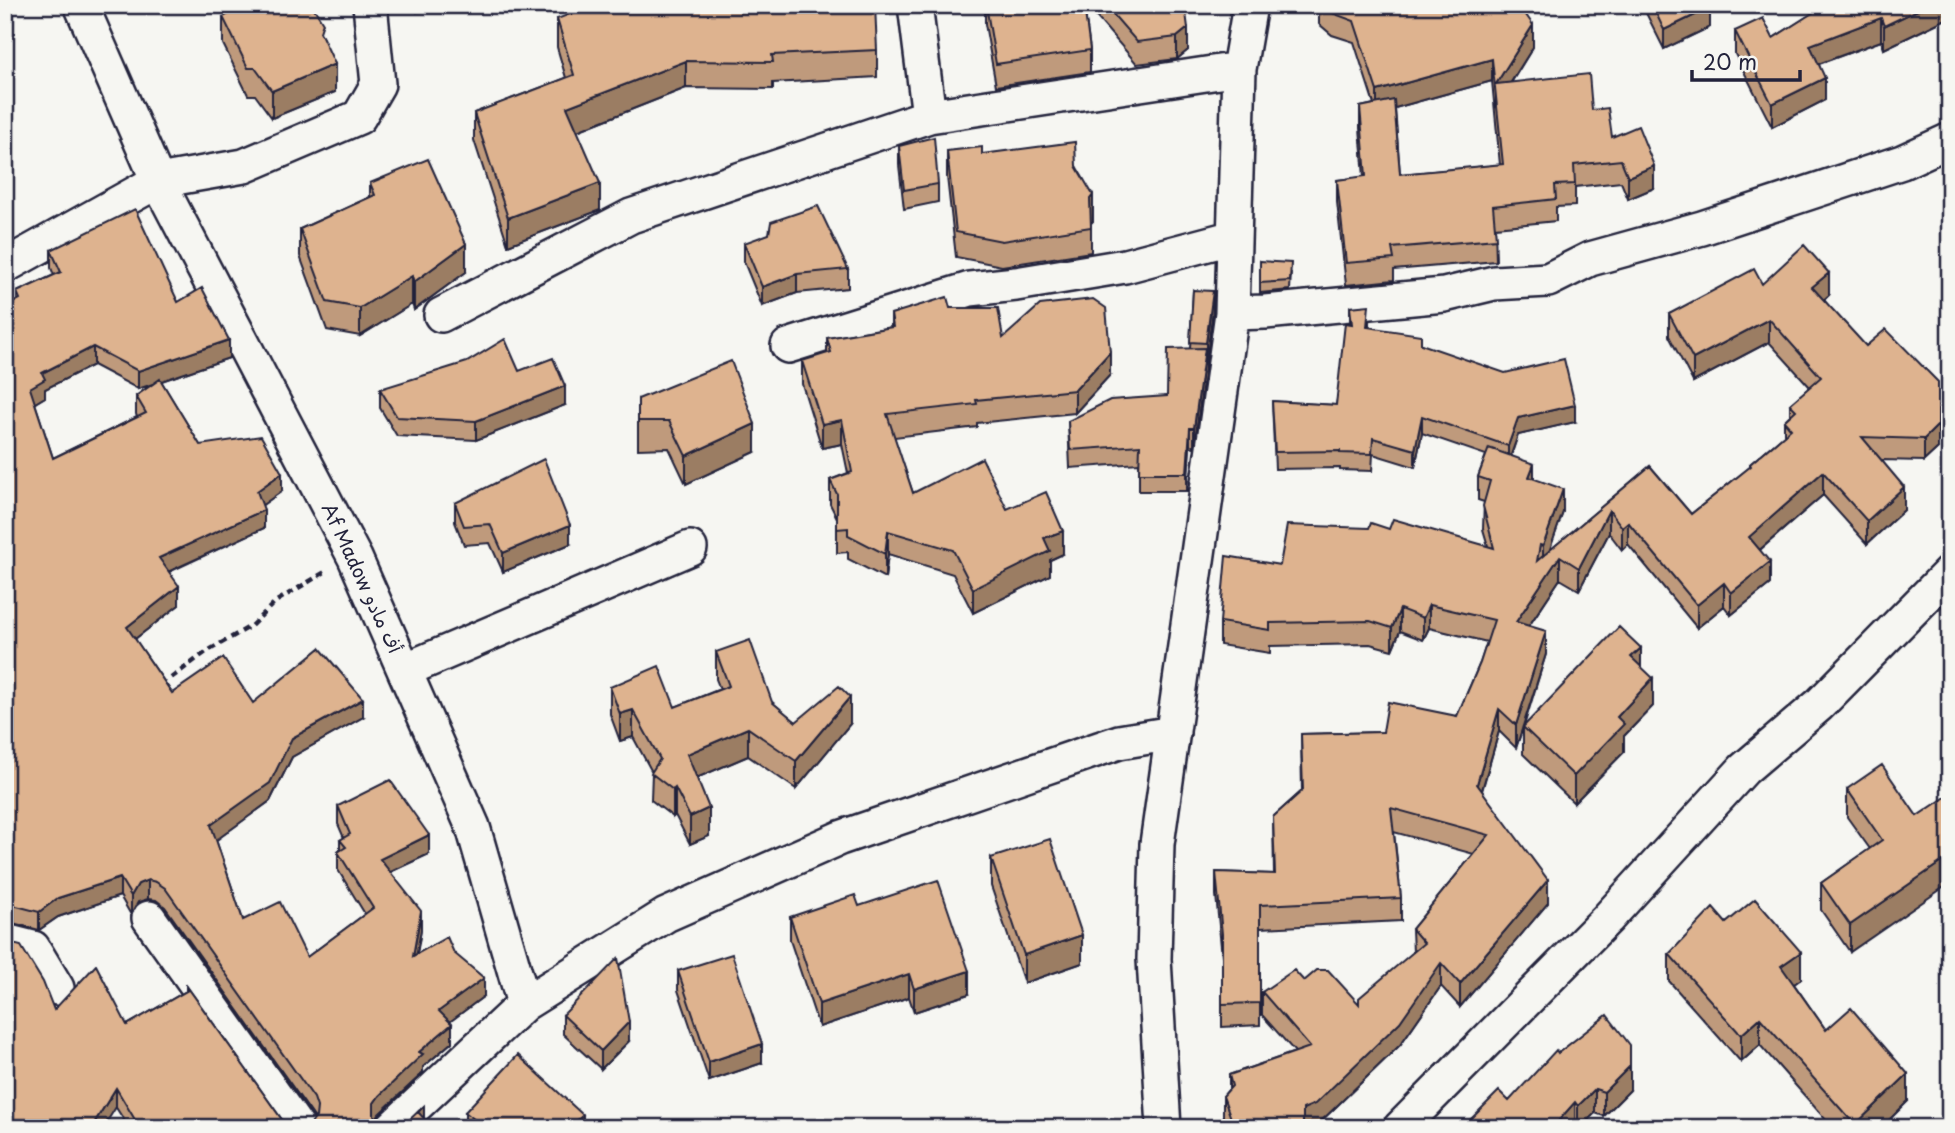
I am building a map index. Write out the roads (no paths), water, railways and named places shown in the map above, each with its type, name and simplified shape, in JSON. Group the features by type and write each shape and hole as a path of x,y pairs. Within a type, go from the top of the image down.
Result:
{"street":[{"name":"Af Madow أف مادو","path":"81,5 158,181 355,558 405,670 473,827 524,1004"},
{"path":"5,266 158,181 244,166 359,117 378,84 370,5"},
{"path":"915,5 929,116"},
{"path":"1164,1128 1154,959 1157,844 1233,313 1238,69 1250,5"},
{"path":"441,315 631,216 929,116 1238,69"},
{"path":"1233,313 1444,295 1494,283 1548,279 1590,259 1702,228 1902,162 1950,140"},
{"path":"788,346 970,289 1125,266 1234,237"},
{"path":"405,670 690,548"},
{"path":"1400,1128 1607,919 1744,769 1819,705 1950,572"},
{"path":"392,1128 524,1004 666,915 840,838 1119,742 1172,733"},
{"path":"149,918 298,1128"},
{"path":"5,941 33,948 57,988"}]}
